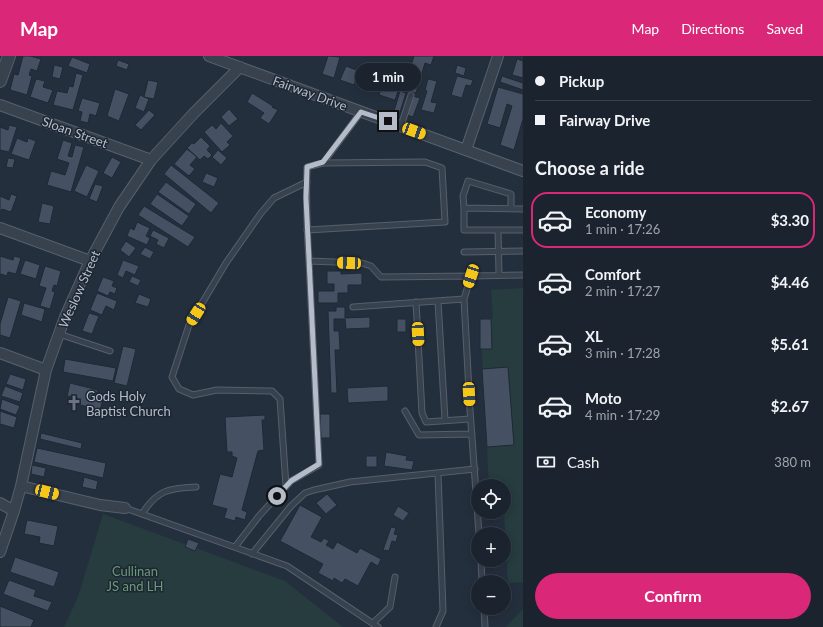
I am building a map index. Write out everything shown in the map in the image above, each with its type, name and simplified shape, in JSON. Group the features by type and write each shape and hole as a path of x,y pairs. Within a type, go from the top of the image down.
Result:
{"street":[{"path":"0,81 9,56"},
{"name":"Fairway Drive","path":"209,56 523,171"},
{"path":"466,150 498,56"},
{"name":"Weslow Street","path":"0,552 21,486 46,370 65,317 90,262 119,208 151,160 194,112 240,67"},
{"name":"Sloan Street","path":"0,105 151,160"},
{"path":"0,228 90,262"},
{"path":"0,353 46,370"},
{"path":"21,486 100,505 125,508"},
{"path":"0,503 14,511"}],"lane":[{"path":"401,126 411,95"},
{"path":"323,162 361,112"},
{"path":"235,547 259,516 291,481 319,464 309,261 308,230 307,167 323,162 425,162 442,168 445,222 308,230"},
{"path":"511,209 511,194 468,181 463,196 464,230 523,230"},
{"path":"286,486 280,399 272,391 217,390 193,395 179,389 172,377 189,325 226,263 261,213 274,198 307,182"},
{"path":"464,208 523,209"},
{"path":"498,230 499,275"},
{"path":"464,252 523,251"},
{"path":"309,261 362,263 371,266 381,276 523,275"},
{"path":"471,276 464,299 470,419 479,527"},
{"path":"353,307 464,299"},
{"path":"438,301 445,420"},
{"path":"416,302 422,413 426,422 470,419"},
{"path":"59,334 110,351"},
{"path":"405,411 419,435 472,434"},
{"path":"252,554 291,506 305,493 350,482 475,469"},
{"path":"436,627 443,611 438,473"},
{"path":"142,514 151,501 162,492 176,488 196,487"},
{"path":"125,508 287,566 376,625 390,607 395,578"},
{"path":"484,615 485,627"}],"green space":[{"path":"523,288 523,582 511,583 511,575 508,575 507,567 511,567 511,527 505,527 504,519 511,519 511,479 489,479 480,319 493,318 491,290"},
{"name":"Cullinan JS and LH","path":"103,514 285,581 343,627 64,627 78,597"},
{"path":"523,609 523,627 506,627"}],"building":[{"path":"23,56 41,59 37,71 31,69 29,75 32,76 27,95 10,90 14,74 18,75"},
{"path":"328,56 340,57 334,78 322,74"},
{"path":"414,56 434,56 431,65 425,63 416,93 403,90"},
{"path":"72,57 90,64 87,73 68,66"},
{"path":"517,59 523,61 523,78 512,75"},
{"path":"118,60 129,64 127,70 116,66"},
{"path":"54,65 63,67 60,79 52,77"},
{"path":"457,65 466,68 464,76 455,73"},
{"path":"346,66 359,71 354,85 340,80"},
{"path":"76,73 83,75 73,110 53,105 57,91 67,93 69,86 73,87"},
{"path":"361,74 379,78 375,92 362,89 363,82 359,81"},
{"path":"457,76 473,80 471,86 466,85 462,98 451,95"},
{"path":"502,76 523,83 523,90 500,82"},
{"path":"36,79 45,81 43,87 53,90 48,103 30,97"},
{"path":"428,79 437,81 431,102 437,103 434,113 421,110 427,91 425,90"},
{"path":"148,80 158,82 154,99 144,97"},
{"path":"384,81 400,86 395,100 379,95"},
{"path":"498,87 523,94 523,119 514,150 500,145 512,106 507,104 500,128 487,124"},
{"path":"115,89 129,94 119,121 107,116"},
{"path":"400,91 406,93 400,112 394,111"},
{"path":"252,93 278,110 269,124 260,118 264,113 247,102"},
{"path":"140,95 149,99 144,112 135,108"},
{"path":"413,96 420,98 413,117 407,115"},
{"path":"82,98 100,103 96,116 90,114 88,123 80,121 82,112 78,111"},
{"path":"229,109 238,119 229,126 221,117"},
{"path":"149,110 155,115 141,130 135,125"},
{"path":"221,123 233,136 227,142 230,145 222,152 204,132 212,125 216,129"},
{"path":"9,125 17,127 9,152 0,150 0,127 8,130"},
{"path":"201,137 210,146 207,150 212,155 208,159 204,156 200,160 187,148"},
{"path":"17,138 27,142 28,138 36,141 29,160 11,154"},
{"path":"63,140 72,143 68,156 72,157 75,145 84,147 71,192 47,185 51,171 65,175 69,163 57,159"},
{"path":"187,149 197,157 190,165 195,169 189,176 174,164"},
{"path":"218,150 227,158 221,165 212,157"},
{"path":"112,157 121,162 112,178 103,173"},
{"path":"8,158 15,159 13,168 6,167"},
{"path":"86,165 99,171 87,197 74,191"},
{"path":"171,165 219,203 211,213 164,174"},
{"path":"206,173 218,178 214,187 202,182"},
{"path":"166,182 196,204 189,214 158,192"},
{"path":"95,184 103,186 97,202 89,199"},
{"path":"11,194 17,196 11,212 2,209 0,212 0,196 9,200"},
{"path":"157,194 189,216 182,226 150,204"},
{"path":"42,203 54,206 50,224 38,222"},
{"path":"144,206 195,237 188,247 138,215"},
{"path":"137,222 150,228 146,236 150,238 147,245 127,236 130,228 134,230"},
{"path":"153,230 169,238 164,248 156,244 158,240 150,236"},
{"path":"126,241 136,248 129,257 120,250"},
{"path":"145,247 154,252 150,259 140,254"},
{"path":"0,256 13,260 14,256 21,258 16,274 8,272 7,276 0,275"},
{"path":"25,260 40,265 36,279 20,274"},
{"path":"123,260 139,266 135,275 126,271 123,278 117,275"},
{"path":"45,266 61,271 57,286 54,285 52,291 55,292 50,309 40,306 46,288 39,286"},
{"path":"327,271 341,271 341,274 362,273 362,285 348,285 348,293 338,293 338,303 318,303 318,291 334,291 334,284 327,284"},
{"path":"132,276 141,280 138,286 129,282"},
{"path":"103,277 114,281 112,286 117,288 115,294 110,292 108,296 97,291"},
{"path":"97,293 117,301 114,310 106,306 102,315 90,310"},
{"path":"139,294 151,299 148,307 135,303"},
{"path":"8,297 21,301 10,338 0,335 0,324"},
{"path":"24,303 45,309 42,322 21,315"},
{"path":"336,307 345,307 345,318 370,317 370,328 346,329 345,319 334,319 334,331 339,331 340,350 335,350 337,393 331,393 328,311 336,311"},
{"path":"89,313 99,316 92,334 82,331"},
{"path":"397,319 406,319 406,332 397,332"},
{"path":"480,319 491,319 492,349 480,349"},
{"path":"123,346 136,349 127,386 114,383"},
{"path":"65,359 116,368 113,381 63,372"},
{"path":"508,367 514,445 487,447 482,369"},
{"path":"10,374 26,379 23,390 6,384"},
{"path":"70,383 98,390 96,394 104,396 100,410 76,404 78,398 67,396"},
{"path":"5,386 23,393 20,402 1,396"},
{"path":"388,386 388,401 348,403 347,388"},
{"path":"2,399 20,406 16,415 0,409"},
{"path":"0,411 17,417 14,428 0,424"},
{"path":"320,414 330,414 330,438 321,438"},
{"path":"265,415 265,420 262,420 264,450 258,451 242,510 247,512 245,520 236,517 235,521 224,518 227,509 212,505 220,474 232,477 237,458 232,456 232,452 227,452 225,417"},
{"path":"41,433 82,443 81,449 40,439"},
{"path":"37,448 106,463 103,478 34,462"},
{"path":"386,452 407,456 406,460 414,461 412,470 384,466"},
{"path":"366,456 377,456 377,467 366,467"},
{"path":"32,465 46,468 44,477 31,474"},
{"path":"84,477 98,481 96,490 82,487"},
{"path":"327,494 337,505 326,514 316,503"},
{"path":"300,505 322,517 311,537 321,542 324,538 329,541 326,545 333,549 337,542 357,553 360,548 381,559 378,566 371,562 358,586 345,579 342,583 334,578 333,581 318,573 323,564 280,541"},
{"path":"398,506 409,513 403,521 393,515"},
{"path":"27,520 58,526 54,546 39,543 40,537 24,534"},
{"path":"391,527 396,528 394,534 398,535 396,542 392,541 389,551 383,550"},
{"path":"188,539 199,543 195,551 185,547"},
{"path":"15,557 59,572 54,587 10,572"},
{"path":"9,580 36,590 34,596 52,602 48,611 3,594"},
{"path":"0,606 34,620 31,627 0,627"}],"place":[{"name":"Gods Holy Baptist Church","path":"74,403"}],"route":[{"path":"277,496 291,481 319,464 306,198 307,167 323,162 361,112 388,121"}]}
